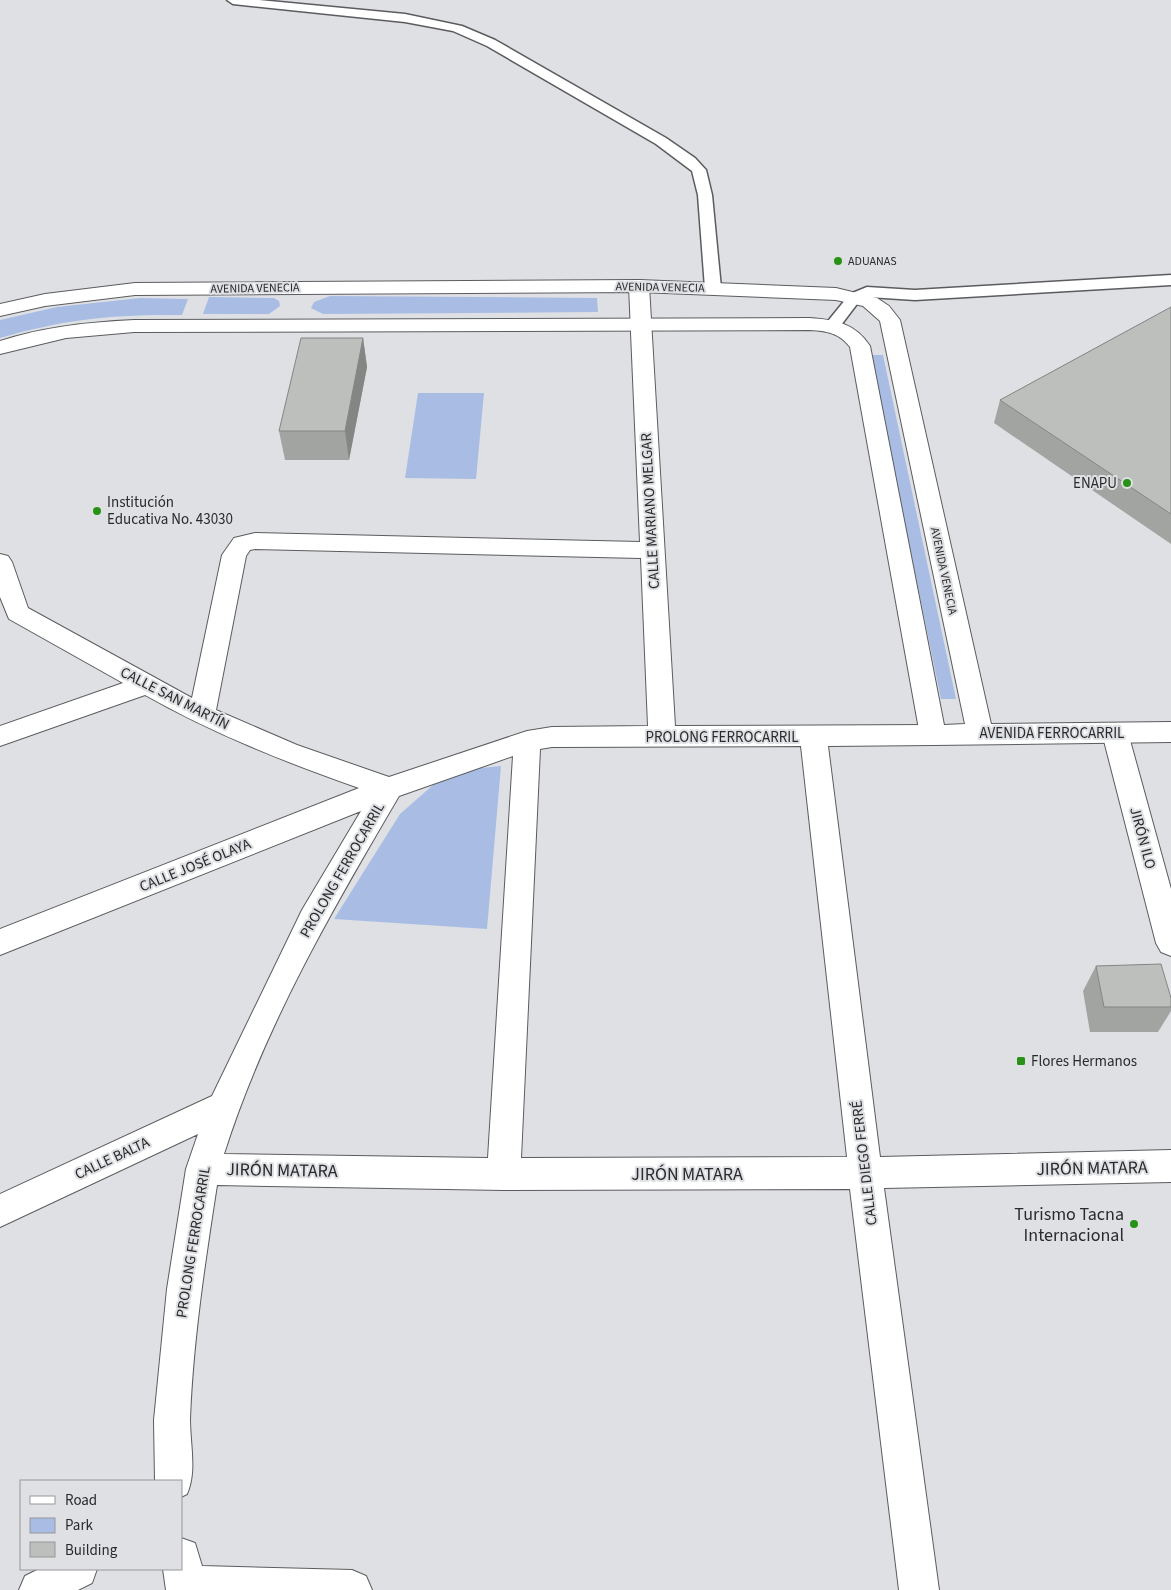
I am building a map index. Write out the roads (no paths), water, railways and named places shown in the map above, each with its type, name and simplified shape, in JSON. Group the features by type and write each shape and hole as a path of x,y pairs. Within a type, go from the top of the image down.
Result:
{"street":[{"name":"AVENIDA VENECIA","path":"0,310 54,299 135,289 306,287 639,286 713,288 855,297 870,302 882,310 890,320 980,734"},
{"name":"CALLE MARIANO MELGAR","path":"639,286 662,737"},
{"path":"300,325 306,287"},
{"path":"0,348 49,335 92,328 134,326 810,324 832,326 850,333 860,346 933,735"},
{"path":"202,715 234,555 242,544 265,542 652,550"},
{"name":"CALLE SAN MARTÍN","path":"0,562 9,616 202,715 288,752 389,788"},
{"path":"0,736 146,685"},
{"name":"AVENIDA FERROCARRIL","path":"933,735 1171,732"},
{"name":"JIRÓN ILO","path":"1115,733 1171,943"},
{"name":"PROLONG FERROCARRIL","path":"174,1480 172,1420 183,1298 203,1169 224,1106 267,1010 312,919 389,788 527,741 552,737 933,735"},
{"name":"CALLE DIEGO FERRÉ","path":"813,736 865,1173 919,1590"},
{"path":"504,1174 527,741"},
{"name":"CALLE JOSÉ OLAYA","path":"0,942 389,788"},
{"name":"CALLE BALTA","path":"0,1211 224,1106"},
{"name":"JIRÓN MATARA","path":"203,1169 504,1174 865,1173 1171,1166"},
{"path":"39,1590 76,1570"},
{"path":"184,1577 352,1590"}],"lane":[{"path":"233,0 280,7 405,17 437,22 467,31 492,43 661,141 690,161 702,179 713,288"},
{"path":"832,326 855,297 867,292 915,295 1171,280"}],"place":[{"name":"ADUANAS","path":"838,261"},
{"name":"ENAPU","path":"1127,483"},
{"name":"Institución Educativa No. 43030","path":"97,511"},
{"name":"Flores Hermanos","path":"1021,1061"},
{"name":"Turismo Tacna Internacional","path":"1134,1224"}]}
